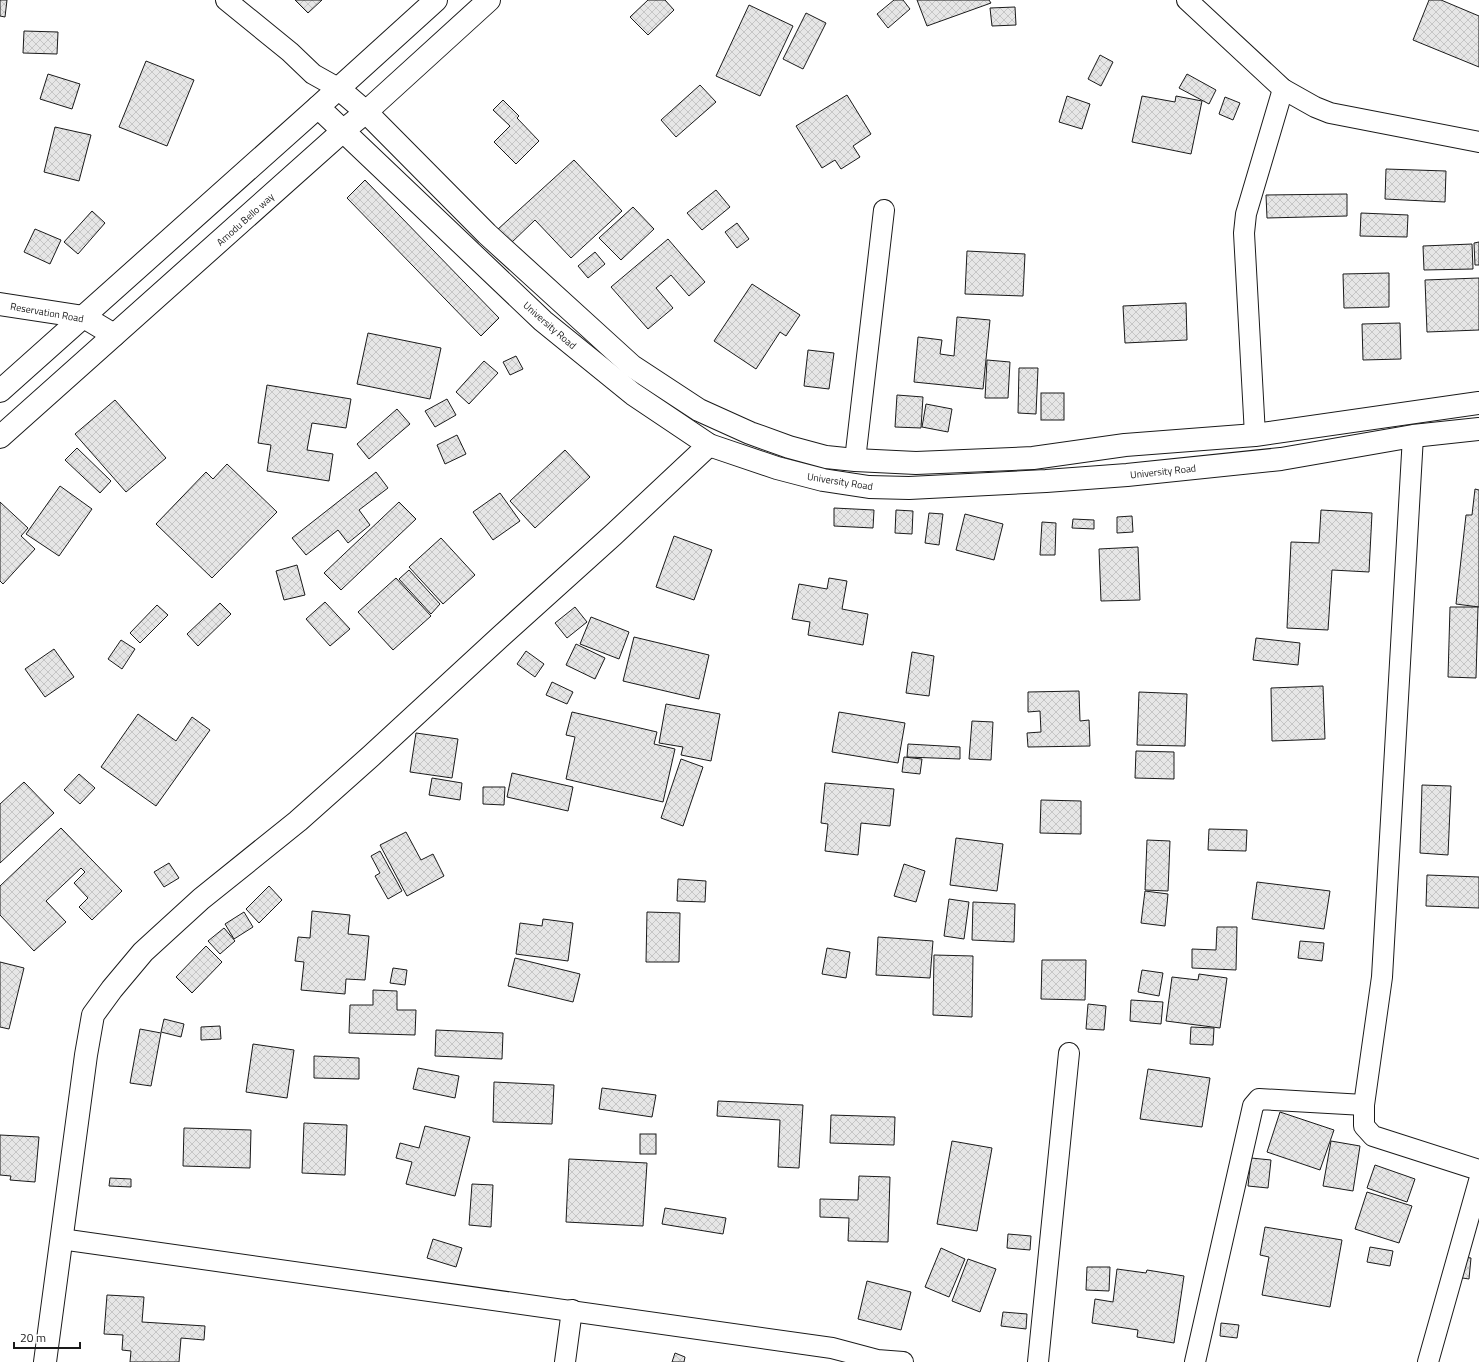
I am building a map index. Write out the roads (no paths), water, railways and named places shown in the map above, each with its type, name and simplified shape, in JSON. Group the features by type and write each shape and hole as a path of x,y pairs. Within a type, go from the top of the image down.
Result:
{"main road":[{"path":"0,391 436,0"},
{"name":"Amodu Bello way","path":"0,437 366,112 489,0"},
{"path":"338,88 366,112 487,234 632,366 699,410 750,433 789,448 826,457 916,463 1033,458 1125,445 1255,435 1479,403"},
{"name":"University Road","path":"318,107 344,130 543,321 633,394 709,445 777,468 823,480 869,487 909,488 1046,481 1281,459 1421,436 1479,429"},
{"name":"Reservation Road","path":"0,304 84,317 114,335"},
{"path":"1421,436 1425,410"},
{"path":"45,1362 86,1055 93,1015 112,989 143,952 202,899 298,821 371,756 613,535 709,445"}],"street":[{"path":"226,0 290,52 312,74 338,88"},
{"path":"1187,0 1283,89 1315,107 1330,113 1479,142"},
{"path":"312,74 318,107"},
{"path":"1255,435 1244,233 1246,214 1283,89"},
{"path":"855,460 884,210"},
{"path":"1421,436 1382,977 1364,1106 1364,1126 1372,1136 1479,1170"},
{"path":"1038,1362 1069,1053"},
{"path":"1195,1362 1254,1106 1259,1098 1364,1106"},
{"path":"1428,1362 1479,1181"},
{"path":"61,1239 572,1310 832,1348 877,1361 902,1362"},
{"path":"565,1362 572,1310"}]}
